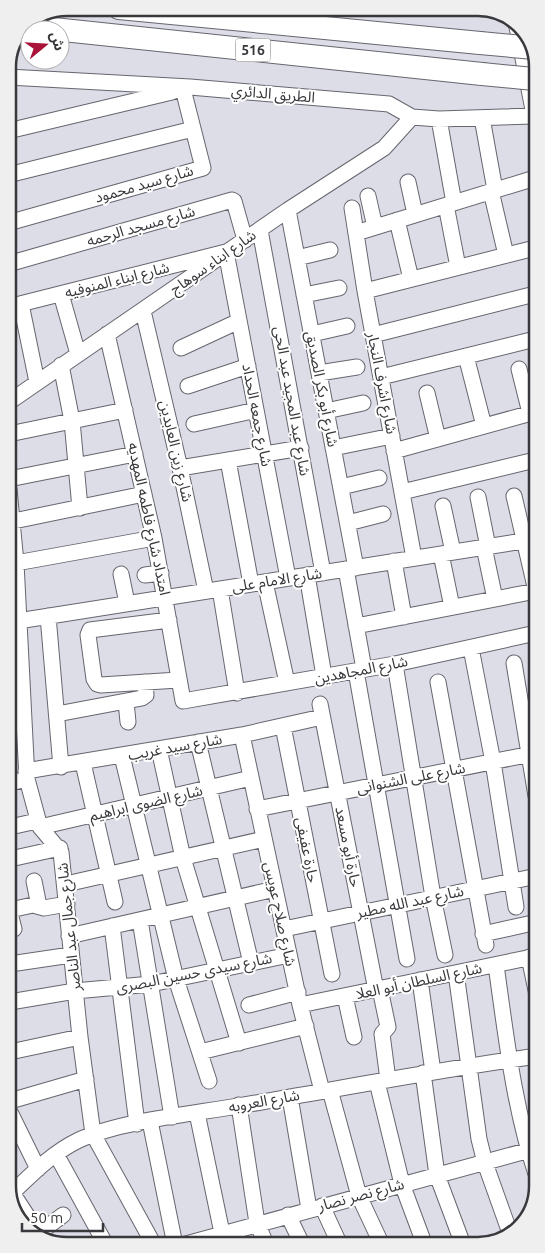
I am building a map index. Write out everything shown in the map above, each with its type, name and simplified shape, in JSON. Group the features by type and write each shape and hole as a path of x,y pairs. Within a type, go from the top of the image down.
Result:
{"highway":[{"name":"516","path":"202,16 524,47"},
{"name":"516","path":"70,31 529,79"}],"street":[{"path":"519,38 529,90"},
{"name":"الطريق الدائري","path":"16,78 187,88 389,104 412,116 438,119 529,116"},
{"path":"16,129 187,88"},
{"name":"شارع سيد محمود","path":"16,221 202,168 193,129 187,88"},
{"name":"شارع ابناء سوهاج","path":"16,396 288,210 384,148 412,116"},
{"path":"482,118 493,191 506,255"},
{"path":"438,119 458,267"},
{"path":"16,173 193,129"},
{"path":"356,233 529,180"},
{"path":"408,182 415,214"},
{"path":"368,196 375,227"},
{"name":"شارع مسجد الرحمه","path":"16,262 232,200 245,240"},
{"name":"شارع اشرف النجار","path":"352,208 365,291 414,558"},
{"name":"شارع أبو بكر الصديق","path":"288,210 348,523 360,670 376,786 407,959"},
{"path":"397,220 411,279"},
{"name":"شارع عبد المجيد عبد الحى","path":"260,230 301,448 322,573"},
{"path":"365,291 529,249"},
{"path":"297,258 330,250"},
{"name":"شارع ابناء المنوفيه","path":"16,305 226,252"},
{"name":"شارع جمعه الحداد","path":"226,252 288,578"},
{"path":"304,295 339,288"},
{"path":"61,294 78,354"},
{"path":"373,335 529,296"},
{"path":"16,308 37,382"},
{"name":"شارع زين العابدين","path":"142,311 180,468 213,590 237,693"},
{"path":"181,348 239,321"},
{"path":"312,334 347,326"},
{"name":"امتداد شارع فاطمه المهديه","path":"107,334 154,538 166,597 181,699 185,701"},
{"path":"381,377 529,340"},
{"path":"466,356 484,426"},
{"path":"61,365 72,421 80,508"},
{"path":"188,386 248,366"},
{"path":"319,373 357,367"},
{"path":"519,369 529,400"},
{"path":"426,393 438,439"},
{"path":"326,411 363,403"},
{"path":"16,433 125,410"},
{"path":"194,424 256,410"},
{"path":"333,448 438,439 529,414"},
{"path":"180,468 301,448"},
{"path":"16,478 135,454"},
{"path":"228,460 258,583 287,683"},
{"path":"402,492 529,461"},
{"path":"341,486 379,478"},
{"path":"16,521 144,494"},
{"path":"514,496 529,537"},
{"path":"478,497 495,599"},
{"path":"443,506 452,607"},
{"path":"348,523 383,514"},
{"path":"16,568 154,538"},
{"name":"شارع الامام على","path":"16,614 48,616 529,540"},
{"path":"394,561 404,617"},
{"path":"145,575 161,573"},
{"path":"121,574 127,604"},
{"path":"307,575 324,676"},
{"path":"356,626 529,592"},
{"path":"48,616 61,766"},
{"path":"169,620 91,630 88,633 96,683 101,686 178,680"},
{"name":"شارع المجاهدين","path":"185,701 395,664 529,635"},
{"path":"471,648 493,762 516,907"},
{"path":"514,663 529,735"},
{"path":"395,664 433,897 445,955"},
{"path":"57,714 126,702 145,696 145,682"},
{"path":"438,682 484,940 529,925"},
{"name":"شارع جمال عبد الناصر","path":"16,693 17,742 39,824 60,848 66,884 69,936 80,1038 93,1134"},
{"path":"126,702 128,722"},
{"name":"شارع سيد غريب","path":"16,780 27,775 61,766 242,735 283,726 321,710"},
{"name":"حارة أبو مسعد","path":"321,710 361,912 388,1026 382,1034 383,1081 402,1184 422,1237"},
{"name":"حارة عفيفى","path":"283,726 332,974"},
{"name":"شارع صلاح عويس","path":"242,735 306,1026 359,1196 378,1237"},
{"path":"198,742 207,788 251,962"},
{"path":"159,749 183,858 239,1043"},
{"name":"شارع على الشنوانى","path":"257,809 529,755"},
{"path":"122,756 176,979 209,1081"},
{"path":"83,763 115,902"},
{"name":"شارع الضوى ابراهيم","path":"16,826 94,815 251,778"},
{"path":"66,884 264,839"},
{"path":"16,858 60,848"},
{"name":"شارع عبد الله مطير","path":"284,928 529,878"},
{"path":"34,881 39,906"},
{"path":"69,936 275,889"},
{"path":"16,910 33,905 44,908 67,904"},
{"path":"140,920 172,1117"},
{"path":"112,926 120,988 143,1123 173,1237"},
{"path":"16,963 71,955"},
{"name":"شارع سيدى حسين البصرى","path":"16,1001 75,991 151,984 290,955"},
{"name":"شارع السلطان أبو العلا","path":"249,1005 299,998 345,996 529,958"},
{"path":"496,965 510,1060 529,1134"},
{"path":"456,973 468,1065 484,1163 508,1227"},
{"path":"420,980 437,1175 460,1237"},
{"path":"345,996 354,1037"},
{"path":"200,1052 306,1026"},
{"path":"16,1051 80,1038"},
{"name":"شارع العروبه","path":"16,1188 56,1154 93,1134 172,1117 468,1065 529,1057"},
{"path":"16,1098 86,1079"},
{"path":"290,1097 315,1208 335,1237"},
{"path":"239,1106 258,1223 263,1237"},
{"path":"197,1113 218,1237"},
{"path":"16,1126 38,1169"},
{"path":"93,1134 150,1237"},
{"name":"شارع نصر نصار","path":"221,1237 258,1223 529,1151"},
{"path":"56,1154 102,1237"},
{"path":"24,1211 31,1222"},
{"path":"44,1231 63,1215"},
{"path":"288,1215 299,1237"}]}
